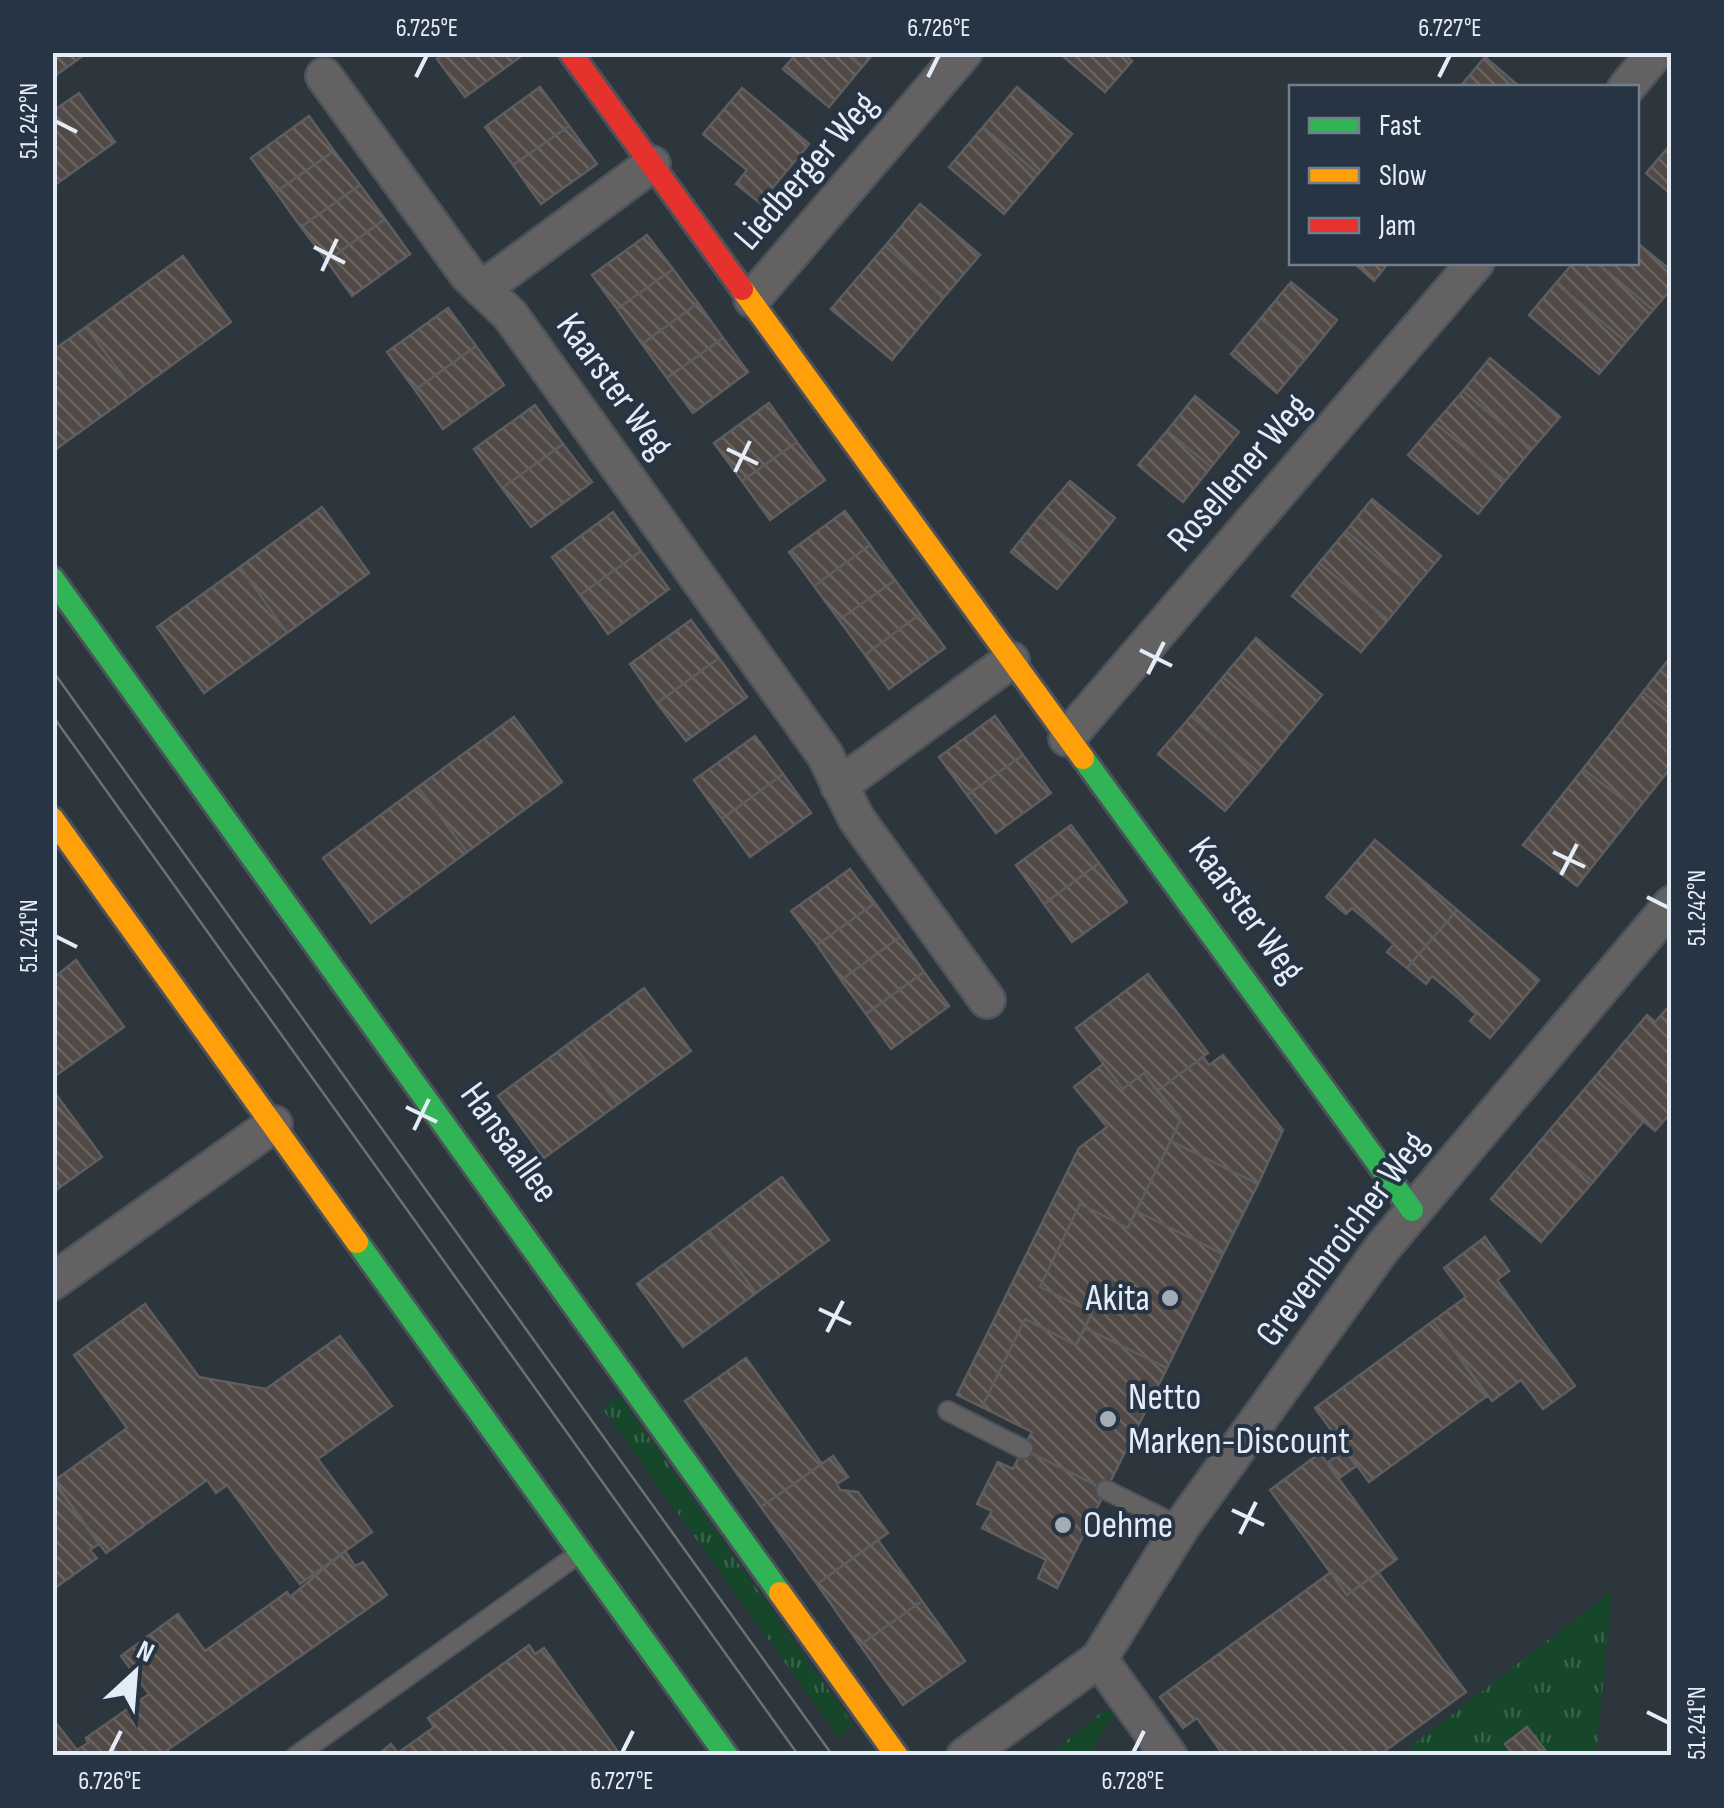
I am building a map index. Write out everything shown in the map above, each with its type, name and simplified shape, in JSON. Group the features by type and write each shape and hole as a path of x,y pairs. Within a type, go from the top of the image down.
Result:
{"street":[{"name":"Kaarster Weg","path":"570,52 1412,1210"},
{"name":"Liedberger Weg","path":"752,299 964,52"},
{"path":"1628,85 1656,52"},
{"name":"Kaarster Weg","path":"324,76 468,275 510,315 533,346 825,755 856,818 987,1000"},
{"path":"482,289 652,164"},
{"name":"Rosellener Weg","path":"1067,738 1473,265"},
{"name":"Hansaallee","path":"52,578 897,1756"},
{"path":"840,786 1011,660"},
{"path":"52,818 727,1756"},
{"name":"Grevenbroicher Weg","path":"965,1756 1099,1659 1181,1527 1412,1210 1672,904"},
{"path":"52,1282 274,1124"},
{"path":"1099,1659 1169,1756"}],"lane":[{"path":"948,1412 1023,1449"},
{"path":"1106,1490 1181,1527"},
{"path":"296,1756 582,1552"}],"green space":[{"path":"619,1395 854,1726 839,1738 602,1408"},
{"path":"1612,1591 1596,1755 1538,1755 1545,1749 1527,1727 1505,1744 1514,1755 1418,1755 1410,1747"},
{"path":"1102,1712 1111,1712 1113,1717 1092,1749 1097,1755 1049,1755"}],"building":[{"path":"52,52 88,52 52,78"},
{"path":"446,52 517,52 520,57 465,97 437,59"},
{"path":"798,52 844,52 862,67 829,107 783,69"},
{"path":"844,52 875,52 862,67"},
{"path":"1058,52 1122,52 1132,61 1105,92"},
{"path":"1485,57 1518,85 1462,85"},
{"path":"540,87 569,126 513,165 485,127"},
{"path":"1017,87 1072,134 1038,174 983,127"},
{"path":"742,88 809,144 760,203 736,184 747,170 703,134"},
{"path":"79,93 115,142 52,187 52,112"},
{"path":"309,116 334,151 276,192 251,158"},
{"path":"569,126 597,164 541,204 513,165"},
{"path":"983,127 1038,174 1004,214 949,167"},
{"path":"1672,143 1672,195 1646,173"},
{"path":"334,151 360,185 301,227 276,192"},
{"path":"360,185 385,219 327,261 301,227"},
{"path":"920,204 980,255 944,297 885,246"},
{"path":"385,219 410,254 352,296 327,261"},
{"path":"647,235 673,269 617,309 592,275"},
{"path":"1639,244 1672,271 1672,288 1653,310 1600,265 1639,265"},
{"path":"885,246 944,297 892,360 831,309"},
{"path":"183,256 231,322 135,392 86,327"},
{"path":"1356,265 1387,265 1374,281"},
{"path":"1571,265 1600,265 1653,310 1626,342 1556,283"},
{"path":"673,269 698,303 642,344 617,309"},
{"path":"1291,282 1337,320 1307,357 1261,318"},
{"path":"1556,283 1626,342 1599,374 1529,315"},
{"path":"698,303 723,338 667,378 642,344"},
{"path":"448,308 476,346 415,390 387,352"},
{"path":"1261,318 1307,357 1277,393 1231,354"},
{"path":"86,327 135,392 52,452 52,351"},
{"path":"723,338 748,372 693,413 667,378"},
{"path":"476,346 504,385 443,429 415,390"},
{"path":"1490,358 1560,417 1532,449 1463,391"},
{"path":"1463,391 1532,449 1505,481 1435,423"},
{"path":"1195,396 1239,432 1211,467 1167,431"},
{"path":"769,403 797,442 742,481 714,443"},
{"path":"535,405 563,444 502,488 474,449"},
{"path":"1435,423 1505,481 1478,514 1408,455"},
{"path":"1167,431 1211,467 1183,502 1138,465"},
{"path":"797,442 825,480 770,520 742,481"},
{"path":"563,444 592,482 531,527 502,488"},
{"path":"1070,481 1115,518 1086,554 1040,516"},
{"path":"1372,499 1441,556 1414,588 1346,531"},
{"path":"322,507 369,573 287,633 240,567"},
{"path":"845,511 870,545 814,586 789,552"},
{"path":"613,512 641,551 580,595 552,557"},
{"path":"1040,516 1086,554 1057,589 1011,552"},
{"path":"1346,531 1414,588 1388,620 1319,563"},
{"path":"870,545 895,580 839,620 814,586"},
{"path":"641,551 669,589 608,634 580,595"},
{"path":"1319,563 1388,620 1361,652 1292,596"},
{"path":"240,567 287,633 204,693 157,627"},
{"path":"895,580 920,614 865,655 839,620"},
{"path":"920,614 945,648 889,689 865,655"},
{"path":"691,620 719,658 657,703 630,664"},
{"path":"1256,638 1322,695 1290,733 1223,677"},
{"path":"1672,655 1672,715 1643,692"},
{"path":"719,658 747,697 686,741 657,703"},
{"path":"1223,677 1290,733 1258,772 1191,716"},
{"path":"1643,692 1672,715 1672,766 1637,810 1583,769"},
{"path":"995,716 1023,755 967,795 939,757"},
{"path":"1191,716 1258,772 1225,811 1158,754"},
{"path":"514,717 562,782 467,852 418,787"},
{"path":"755,736 783,774 722,819 694,780"},
{"path":"1023,755 1051,793 996,833 967,795"},
{"path":"1583,769 1637,810 1577,886 1523,845"},
{"path":"783,774 811,813 750,857 722,819"},
{"path":"418,787 467,852 371,923 323,858"},
{"path":"1071,825 1099,863 1044,904 1016,865"},
{"path":"1375,840 1457,910 1407,968 1387,952 1394,944 1352,908 1346,914 1326,897"},
{"path":"1099,863 1127,902 1072,942 1044,904"},
{"path":"850,869 875,903 817,945 791,911"},
{"path":"875,903 900,937 841,980 817,945"},
{"path":"1457,910 1539,980 1490,1038 1470,1021 1476,1014 1456,996 1432,976 1426,984 1407,968"},
{"path":"900,937 924,972 866,1014 841,980"},
{"path":"76,960 124,1027 52,1078 52,979"},
{"path":"924,972 949,1006 891,1049 866,1014"},
{"path":"1148,974 1208,1053 1157,1091 1144,1073 1123,1089 1076,1028"},
{"path":"644,988 691,1051 618,1104 571,1042"},
{"path":"1672,1003 1672,1111 1655,1131 1594,1078 1647,1015 1655,1022"},
{"path":"571,1042 618,1104 544,1158 498,1096"},
{"path":"1223,1055 1283,1130 1258,1184 1171,1141 1181,1119 1157,1091 1203,1057 1209,1065"},
{"path":"1103,1064 1123,1089 1144,1073 1181,1119 1128,1228 1080,1204 1040,1287 1092,1312 1076,1345 1025,1319 982,1407 957,1395 1079,1148 1107,1127 1074,1087"},
{"path":"1594,1078 1644,1121 1593,1182 1542,1139"},
{"path":"52,1089 102,1157 52,1193"},
{"path":"1542,1139 1593,1182 1541,1242 1491,1199"},
{"path":"1171,1141 1258,1184 1223,1254 1136,1211"},
{"path":"782,1177 829,1240 756,1293 709,1231"},
{"path":"1080,1204 1128,1228 1136,1211 1223,1254 1167,1368 1085,1328 1092,1312 1040,1287"},
{"path":"709,1231 756,1293 683,1347 637,1284"},
{"path":"1485,1237 1509,1271 1497,1280 1575,1386 1543,1409 1521,1380 1492,1401 1433,1321 1466,1297 1444,1268"},
{"path":"145,1304 199,1377 266,1389 340,1336 392,1406 318,1459 372,1532 300,1584 227,1485 216,1493 207,1480 106,1553 54,1481 127,1428 74,1355"},
{"path":"1025,1319 1076,1345 1085,1328 1167,1368 1106,1490 1023,1449 1032,1432 982,1407"},
{"path":"1433,1321 1487,1396 1369,1482 1315,1408"},
{"path":"746,1358 822,1464 761,1507 685,1401"},
{"path":"1023,1449 1106,1490 1057,1588 1038,1578 1046,1560 982,1528 992,1511 977,1504 998,1462 1013,1469"},
{"path":"1345,1450 1356,1466 1338,1479 1327,1463"},
{"path":"1320,1453 1397,1559 1347,1595 1270,1490"},
{"path":"833,1456 848,1477 837,1484 840,1490 858,1492 888,1533 817,1584 761,1507"},
{"path":"58,1488 99,1544 90,1550 97,1558 52,1590 52,1493"},
{"path":"878,1540 922,1601 860,1645 817,1584"},
{"path":"345,1551 355,1566 363,1562 387,1595 159,1756 52,1756 52,1718 77,1750 88,1743 86,1738 149,1694 121,1656 178,1614 205,1651 287,1592 290,1597"},
{"path":"1331,1572 1347,1595 1378,1572 1466,1692 1378,1756 1224,1756 1197,1718 1183,1728 1160,1697"},
{"path":"922,1601 965,1661 903,1705 860,1645"},
{"path":"529,1645 535,1654 544,1648 621,1756 376,1756 391,1744 398,1753 434,1727 428,1718"},
{"path":"1527,1727 1545,1750 1538,1756 1514,1756 1505,1744"}],"tram line":[{"path":"52,670 833,1756"},
{"path":"52,715 799,1756"}],"traffic: fast":[{"path":"52,578 780,1593"},
{"path":"1083,758 1412,1210"},
{"path":"357,1242 727,1756"}],"traffic: slow":[{"path":"742,289 1083,758"},
{"path":"52,818 357,1242"},
{"path":"780,1593 897,1756"}],"traffic: jam":[{"path":"570,52 742,289"}],"place":[{"name":"Akita","path":"1170,1298"},
{"name":"Netto Marken-Discount","path":"1108,1419"},
{"name":"Oehme","path":"1063,1525"}]}
